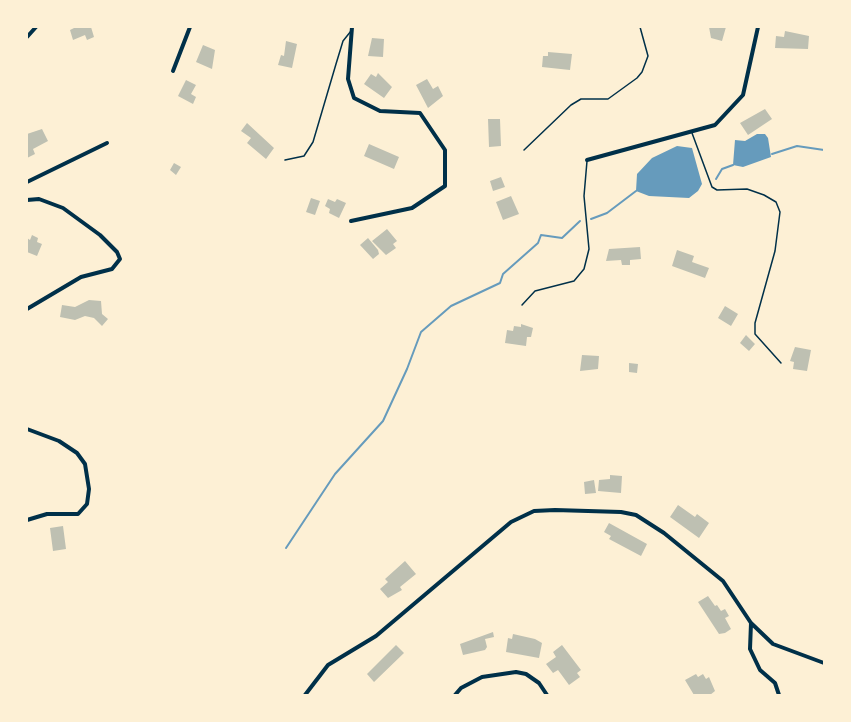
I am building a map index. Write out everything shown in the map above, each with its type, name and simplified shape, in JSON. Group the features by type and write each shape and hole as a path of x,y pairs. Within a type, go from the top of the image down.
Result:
{"street":[{"path":"27,37 36,27"},
{"path":"173,71 190,27"},
{"path":"587,160 715,125 741,99 749,78 758,27"},
{"path":"351,221 412,208 444,186 445,174 445,150 420,113 380,111 354,98 348,79 352,29"},
{"path":"27,182 107,143"},
{"path":"27,200 39,199 63,208 100,235 117,252 120,259 112,269 81,277 27,309"},
{"path":"27,429 59,441 77,453 85,464 89,481 87,504 78,514 48,514 27,520"},
{"path":"305,695 328,665 376,636 511,522 534,511 621,512 636,515 664,533 723,581 751,623 774,644 824,663"},
{"path":"751,623 750,649 760,670 775,683 779,695"},
{"path":"455,695 461,688 482,677 516,672 526,674 539,683 547,695"}],"lane":[{"path":"524,150 571,105 581,99 609,99 637,78 648,56 640,27"},
{"path":"285,160 299,158 307,153 343,41 352,29"},
{"path":"692,132 712,187 717,190 747,189 764,195 776,202 780,212 776,251 755,322 755,334 781,363"},
{"path":"522,305 535,291 574,281 584,269 589,249 584,175 587,160"}],"water":[{"path":"757,134 765,134 768,138 771,157 743,167 733,165 735,140 745,141"},
{"path":"677,146 692,148 702,184 698,191 689,198 649,196 636,191 637,174 652,158"}],"building":[{"path":"76,27 91,27 94,37 87,40 85,35 73,40 70,30"},
{"path":"709,27 726,27 722,41 711,38"},
{"path":"785,31 809,36 808,49 775,48 776,36 784,37"},
{"path":"372,38 384,39 383,57 368,56"},
{"path":"286,41 297,44 292,68 278,65 281,55 284,56"},
{"path":"203,45 215,50 212,69 196,62"},
{"path":"548,52 572,54 570,70 542,67 543,56 548,56"},
{"path":"378,73 392,87 384,98 364,84 371,74 376,77"},
{"path":"427,79 433,89 438,86 443,96 428,108 416,85"},
{"path":"186,80 196,85 191,94 196,97 193,104 178,96"},
{"path":"765,109 772,119 748,135 740,123"},
{"path":"488,119 500,119 501,146 489,147"},
{"path":"247,123 274,148 266,159 247,143 251,138 241,131"},
{"path":"42,129 48,141 33,149 35,154 27,158 27,134"},
{"path":"369,144 399,157 394,169 364,156"},
{"path":"174,163 181,167 176,175 170,170"},
{"path":"501,177 505,187 493,191 490,181"},
{"path":"511,196 519,214 503,220 496,202"},
{"path":"311,198 320,201 315,215 306,212"},
{"path":"328,199 335,202 337,199 346,203 339,218 329,213 330,209 325,206"},
{"path":"387,229 397,241 393,244 396,248 386,255 372,241"},
{"path":"32,235 38,238 37,242 42,244 37,256 27,252 27,238 30,240"},
{"path":"368,238 379,254 373,259 360,245"},
{"path":"640,247 641,259 630,260 630,265 622,265 621,260 606,261 609,249"},
{"path":"677,250 694,256 692,262 709,268 705,278 672,266"},
{"path":"89,300 101,301 102,314 108,319 102,326 94,318 85,316 75,320 60,317 62,305 75,307"},
{"path":"725,306 738,314 731,326 718,318"},
{"path":"521,324 533,328 531,337 527,337 526,346 505,343 507,330 513,331 514,326 521,327"},
{"path":"746,335 755,344 749,351 740,343"},
{"path":"795,347 811,350 807,371 793,369 794,362 790,361"},
{"path":"582,355 599,356 598,369 580,371"},
{"path":"629,363 638,364 637,373 629,372"},
{"path":"610,475 622,476 621,493 598,491 599,480 610,479"},
{"path":"594,480 596,493 585,494 584,482"},
{"path":"678,505 695,517 697,514 709,523 699,538 670,517"},
{"path":"609,523 647,544 641,556 609,539 611,536 604,532"},
{"path":"63,526 66,549 53,551 50,528"},
{"path":"405,561 416,574 400,587 402,590 388,598 380,589 388,582 385,579"},
{"path":"708,596 715,606 717,605 721,611 725,609 729,616 725,618 731,629 725,633 719,634 698,602"},
{"path":"493,632 494,637 485,639 487,647 485,650 463,655 460,644"},
{"path":"513,634 542,643 539,658 506,652 508,638 512,639"},
{"path":"396,645 404,653 374,682 367,674"},
{"path":"562,645 581,670 577,673 580,677 569,685 558,670 553,673 546,664 556,657 553,652"},
{"path":"696,674 698,677 703,674 706,679 709,677 715,691 710,695 694,695 685,680"}],"waterway":[{"path":"772,154 797,146 824,150"},
{"path":"716,179 722,169 733,165"},
{"path":"591,219 607,213 636,191"},
{"path":"286,548 335,474 383,421 421,332 451,306 500,283 503,274 538,243 541,235 562,238 580,221"}]}
